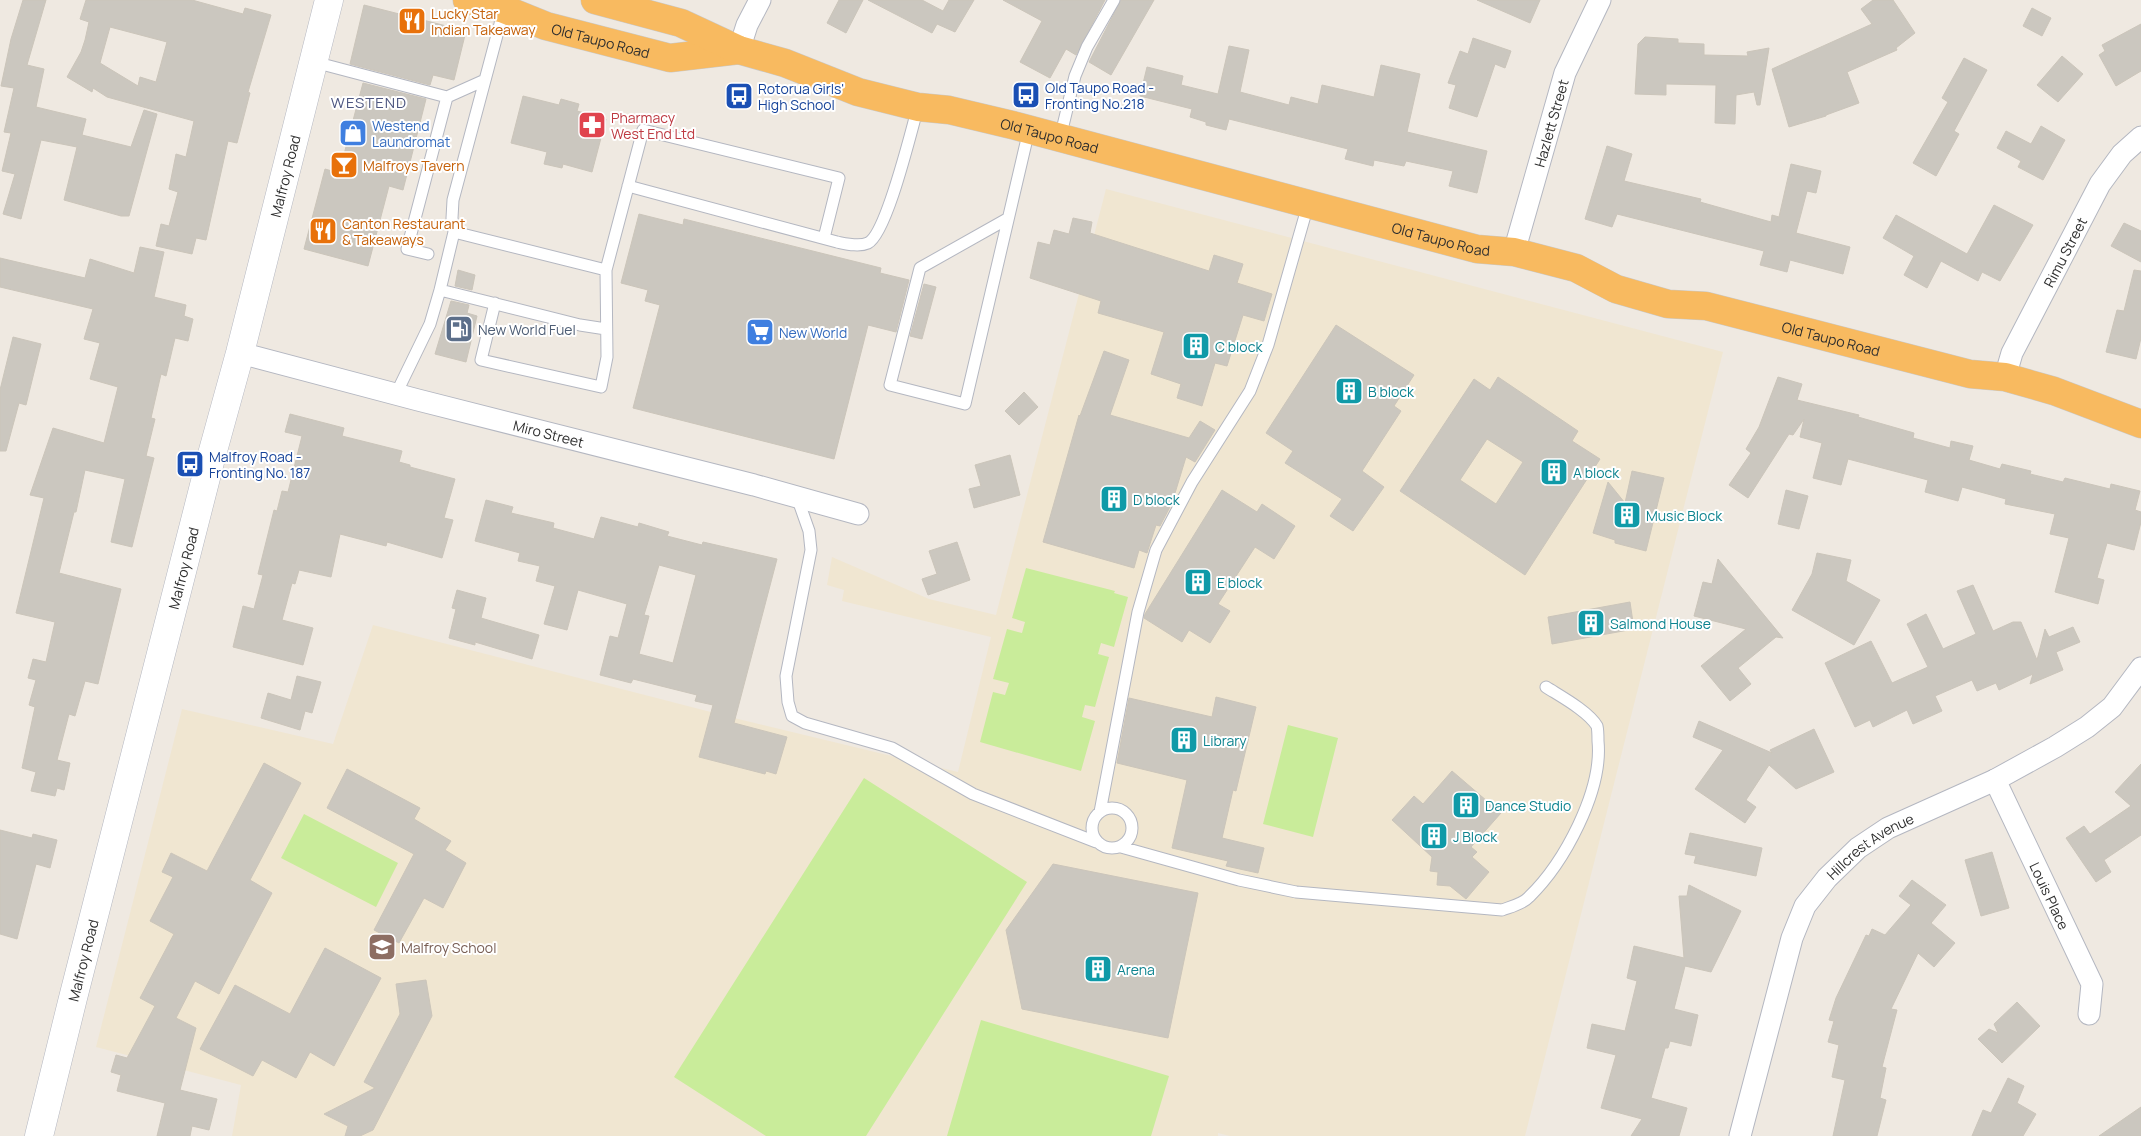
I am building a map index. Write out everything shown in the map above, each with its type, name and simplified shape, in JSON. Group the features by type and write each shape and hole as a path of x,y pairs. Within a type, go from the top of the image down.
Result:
{"highway":[{"name":"Old Taupo Road","path":"466,0 504,9 546,26 670,58 739,50"},
{"name":"Old Taupo Road","path":"595,0 681,22 739,50 785,62 858,92 918,107 949,110 1029,130 1477,249 1514,252 1576,268 1616,289 1668,304 1706,306 1970,374 2004,377 2054,391 2141,424"}],"main road":[{"name":"Malfroy Road","path":"39,1136 329,0"}],"street":[{"path":"739,50 747,25 760,0"},
{"name":"Hazlett Street","path":"1514,252 1564,73 1600,0"},
{"name":"Rimu Street","path":"2004,377 2012,352 2100,184 2122,154 2141,137"},
{"name":"Miro Street","path":"240,353 796,496 858,514"},
{"name":"Hillcrest Avenue","path":"1740,1136 1792,938 1805,906 1827,878 1858,848 1888,828 1996,780 2056,748 2112,707 2141,668"},
{"name":"Louis Place","path":"1996,780 2092,984 2089,1014"}],"lane":[{"path":"1060,138 1075,76 1087,47 1114,0"},
{"path":"396,394 430,324 440,290 454,232 452,200 504,9"},
{"path":"314,62 447,97 485,80"},
{"path":"428,254 407,249 447,97"},
{"path":"628,186 824,238 856,245 868,243 878,233 905,154 918,107"},
{"path":"495,303 481,360 601,387 607,357 606,270 642,130 838,178 824,238"},
{"path":"1007,219 920,268 890,385 965,404 1029,130"},
{"path":"1100,812 1138,612 1156,550 1192,482 1250,391 1268,345 1308,205"},
{"path":"454,232 606,270"},
{"path":"440,290 580,325 606,329"},
{"path":"796,496 809,531 811,550 786,676 788,702 792,716 805,724 892,748 974,794 1108,848 1121,847 1239,880 1296,892 1502,910 1527,899 1547,878 1581,819 1595,782 1600,756 1597,727 1574,704 1546,687"},
{"path":"1096,842 1092,830 1095,817 1100,812 1113,808 1126,812 1130,818 1132,832 1130,838 1121,847"}],"shaded area":[{"path":"1106,189 1723,352 1525,1136 1230,1136 1218,1133 1218,1136 232,1136 241,1085 96,1047 182,709 333,744 373,625 738,719 958,772 991,637 842,601 844,590 827,585 832,557 929,599 996,615"}],"green space":[{"path":"1026,568 1115,591 1114,593 1128,597 1114,647 1101,643 1098,654 1109,657 1095,707 1085,705 1082,717 1095,721 1081,771 980,742 993,692 1005,695 1009,683 993,679 1007,629 1022,633 1025,622 1012,618"},
{"path":"1288,725 1338,738 1313,837 1263,824"},
{"path":"864,778 1027,882 866,1136 766,1136 674,1077"},
{"path":"304,814 398,863 376,907 281,858"},
{"path":"981,1020 1169,1076 1151,1136 947,1136"}],"building":[{"path":"23,0 46,0 27,65 44,69 36,107 86,119 82,135 131,147 144,110 157,114 129,216 121,216 64,200 77,147 41,140 21,219 3,214 15,174 2,171 11,133 4,132 14,88 1,86 11,39"},
{"path":"86,0 192,0 243,14 245,8 271,15 248,92 250,93 237,143 228,141 206,240 196,238 192,254 156,246 161,224 169,226 178,192 169,189 176,154 186,157 194,121 107,97 93,88 92,92 67,77 81,52 85,40 89,22 80,19","holes":["110,27 167,42 156,82 140,77 138,86 100,63"]},
{"path":"839,0 863,0 846,33 827,23"},
{"path":"868,0 922,0 943,11 949,0 974,0 955,32 937,24 932,33"},
{"path":"1003,0 1105,0 1076,55 1066,49 1050,78 1020,62 1042,21"},
{"path":"1121,0 1154,0 1111,75 1089,62"},
{"path":"1477,0 1540,0 1530,23"},
{"path":"1873,0 1893,0 1915,33 1896,48 1897,50 1847,72 1859,103 1826,116 1789,127 1772,69 1872,24 1861,9"},
{"path":"364,5 466,31 454,80 433,75 430,85 350,64"},
{"path":"2032,8 2051,18 2042,36 2023,26"},
{"path":"2141,24 2141,71 2116,86 2099,55 2105,51 2102,45"},
{"path":"1645,37 1678,39 1678,43 1704,44 1704,55 1748,56 1747,52 1769,48 1760,105 1757,105 1754,92 1736,95 1735,124 1715,123 1716,85 1666,84 1666,95 1635,94 1638,44"},
{"path":"1473,38 1511,51 1505,68 1495,64 1477,117 1449,108 1456,85 1448,83 1460,51 1468,54"},
{"path":"1229,46 1249,50 1240,92 1289,105 1291,97 1318,104 1322,85 1374,97 1381,65 1420,74 1407,132 1487,151 1477,193 1449,186 1453,171 1406,161 1404,166 1374,160 1373,166 1345,159 1348,149 1229,119 1226,130 1206,125 1206,122 1190,117 1192,109 1140,96 1147,67 1183,76 1181,85 1218,94"},
{"path":"2062,56 2083,74 2058,102 2037,85"},
{"path":"1964,58 1987,70 1954,131 1959,134 1936,176 1913,163 1948,102 1942,98"},
{"path":"363,83 426,99 403,190 389,186 368,266 304,249 325,169 339,173"},
{"path":"523,96 559,105 561,99 579,104 577,111 606,119 592,172 563,164 562,168 544,164 547,152 511,143"},
{"path":"2041,126 2065,140 2043,180 2018,167 2021,161 1997,148 2006,131 2031,144"},
{"path":"1607,146 1632,154 1624,181 1701,199 1700,202 1771,222 1772,215 1779,217 1791,164 1821,171 1816,193 1807,191 1796,233 1850,247 1843,274 1790,260 1787,272 1760,265 1764,251 1617,214 1612,227 1585,219"},
{"path":"1994,205 2033,225 2000,281 1982,272 1978,281 1941,261 1927,288 1904,275 1914,256 1883,238 1896,215 1967,254"},
{"name":"New World","path":"639,214 683,225 684,219 881,268 880,273 909,280 896,332 868,325 834,459 633,408 660,305 645,301 648,290 621,283"},
{"path":"1073,218 1092,222 1090,233 1209,271 1214,255 1243,264 1237,283 1272,294 1264,321 1243,315 1227,366 1215,363 1202,406 1177,398 1181,384 1151,374 1164,332 1098,313 1101,301 1030,278 1038,242 1050,245 1054,230 1069,234"},
{"path":"2124,223 2141,231 2141,262 2111,246"},
{"path":"140,247 164,252 154,297 186,305 184,316 193,319 188,341 175,338 166,376 161,374 151,418 155,419 146,456 154,458 132,547 111,542 125,479 85,470 76,512 74,512 59,573 121,589 98,684 85,681 75,716 69,714 57,760 70,763 64,790 57,788 55,796 31,791 36,772 22,768 35,707 29,705 36,680 28,678 33,659 46,662 55,622 16,613 44,498 30,495 53,428 104,443 118,387 90,379 100,343 84,339 93,309 0,287 0,258 85,278 90,259 134,273"},
{"path":"458,270 475,275 472,290 455,286"},
{"path":"2134,270 2141,271 2141,338 2136,359 2106,352 2117,310 2124,311"},
{"path":"924,284 936,287 922,339 910,336"},
{"path":"451,301 469,305 467,313 477,316 466,362 435,354"},
{"name":"B block","path":"1336,325 1414,375 1394,406 1401,411 1362,471 1384,487 1353,531 1330,516 1342,499 1285,463 1293,451 1266,433"},
{"path":"13,337 41,344 26,405 19,403 6,451 0,451 0,390"},
{"name":"D block","path":"1104,351 1129,360 1110,415 1189,438 1200,421 1215,430 1195,462 1186,457 1172,503 1160,526 1156,525 1147,553 1139,550 1134,568 1043,542 1079,415"},
{"name":"A block","path":"1498,377 1578,431 1572,441 1600,459 1525,575 1400,491 1474,379 1490,390","holes":["1487,439 1523,462 1496,504 1460,480"]},
{"path":"1778,377 1802,384 1797,400 1859,415 1858,417 1914,433 1913,438 1950,448 1951,441 1973,446 1969,460 2000,469 2002,464 2031,471 2030,474 2063,482 2065,478 2110,489 2111,484 2140,491 2135,510 2141,512 2141,522 2134,550 2107,543 2097,578 2104,580 2098,604 2055,592 2069,538 2050,534 2055,514 2005,504 2006,499 1962,487 1958,501 1925,492 1928,480 1848,459 1841,485 1813,478 1822,443 1800,437 1804,419 1793,435 1789,434 1748,498 1729,485 1751,453 1746,449 1759,427"},
{"path":"1024,392 1038,407 1019,425 1005,411"},
{"path":"290,414 344,428 342,436 402,451 399,462 410,465 410,467 455,479 444,518 453,520 442,558 387,542 386,546 340,534 331,577 299,570 295,584 292,583 282,620 313,628 303,665 233,647 243,606 254,609 263,575 258,574 274,510 277,511 282,491 288,492 302,436 285,432"},
{"path":"1010,455 1020,495 974,508 969,489 981,486 975,465"},
{"name":"Music Block","path":"1632,471 1664,478 1646,551 1615,543 1615,540 1593,533 1608,482 1625,503"},
{"name":"E block","path":"1222,490 1257,512 1262,504 1295,526 1274,559 1255,547 1218,604 1230,611 1210,643 1189,630 1182,642 1144,618 1145,614"},
{"path":"1786,490 1808,496 1799,529 1778,524"},
{"path":"486,500 513,507 511,513 554,523 553,528 594,539 601,517 638,527 639,523 669,532 667,536 702,545 703,542 777,559 734,723 787,737 776,774 766,771 765,774 699,757 713,705 695,701 697,695 633,679 631,683 600,675 610,636 618,638 627,604 578,590 567,630 544,624 555,586 536,581 540,566 518,561 520,553 475,541","holes":["659,565 696,575 673,663 639,654 649,616 644,615"]},
{"path":"957,542 970,580 928,595 922,579 937,574 929,551"},
{"path":"1817,553 1851,560 1846,581 1880,600 1854,645 1792,610 1812,574"},
{"path":"1718,559 1783,638 1776,637 1738,668 1751,684 1730,701 1701,666 1746,629 1694,616 1703,582 1712,584"},
{"path":"1973,585 1993,631 2013,622 2021,622 2037,660 2045,629 2049,637 2073,627 2080,642 2056,652 2063,670 2030,684 2033,674 1999,690 1996,683 1977,691 1972,680 1935,696 1942,711 1913,724 1907,710 1873,727 1870,720 1855,727 1825,663 1871,641 1892,683 1928,667 1907,624 1926,614 1943,649 1976,634 1957,591"},
{"path":"457,590 486,598 481,618 539,635 532,659 475,642 475,645 449,638 456,609 452,608"},
{"name":"Salmond House","path":"1630,602 1634,629 1552,644 1548,617"},
{"path":"297,676 321,682 312,713 305,711 300,730 261,718 268,693 291,700"},
{"name":"Library","path":"1216,697 1256,707 1236,791 1233,790 1222,838 1264,848 1258,873 1226,866 1228,861 1172,848 1187,780 1117,763 1129,698 1212,717"},
{"path":"1699,721 1772,753 1770,750 1814,729 1834,772 1796,789 1769,765 1746,800 1756,807 1745,823 1695,789 1723,750 1693,737"},
{"path":"264,763 301,783 250,880 272,893 219,994 195,981 176,1018 196,1028 180,1090 217,1099 209,1130 192,1126 190,1136 157,1136 165,1103 117,1091 121,1075 111,1072 116,1055 127,1058 155,1006 140,998 174,934 150,921 173,877 162,872 171,853 207,871"},
{"path":"2141,764 2141,835 2104,860 2111,872 2096,882 2066,838 2084,826 2090,834 2131,806 2115,792"},
{"path":"347,769 420,808 414,819 451,841 445,850 466,863 443,908 424,898 399,943 374,930 414,854 327,808"},
{"path":"1452,771 1501,813 1471,847 1477,852 1472,857 1489,872 1466,899 1450,886 1437,885 1438,872 1430,871 1432,857 1392,820 1414,796 1423,804"},
{"path":"0,830 32,838 33,834 57,840 50,868 36,864 17,939 0,934"},
{"path":"1690,833 1762,848 1756,876 1694,863 1696,856 1685,854"},
{"path":"1992,852 2009,908 1981,916 1965,860"},
{"name":"Arena","path":"1053,864 1198,893 1168,1038 1022,1009 1006,930"},
{"path":"1912,880 1946,905 1931,923 1955,943 1934,967 1918,953 1891,1009 1897,1010 1882,1067 1886,1068 1880,1098 1886,1100 1877,1136 1833,1136 1845,1080 1832,1077 1839,1045 1828,1042 1834,1021 1829,1020 1836,998 1866,935 1869,936 1872,929 1885,935 1911,905 1899,896"},
{"path":"1689,885 1741,911 1711,972 1685,966 1674,1009 1698,1015 1691,1046 1670,1041 1668,1048 1665,1048 1651,1098 1687,1108 1679,1136 1631,1136 1642,1119 1601,1108 1616,1055 1587,1048 1592,1024 1625,1031 1637,981 1627,978 1634,946 1684,958 1679,896 1687,896"},
{"path":"325,948 381,978 334,1066 310,1052 296,1078 262,1060 253,1076 200,1049 235,985 290,1014"},
{"path":"426,980 432,1016 373,1130 360,1136 345,1136 348,1126 324,1114 375,1088 364,1082 400,1014 396,984"},
{"path":"2017,1002 2040,1026 2002,1063 1978,1039 1989,1029 1998,1033 1994,1024"},
{"path":"2008,1078 2024,1086 2017,1103 2036,1114 2023,1136 1972,1136 1983,1110 1991,1113"},
{"path":"2141,1107 2141,1136 2099,1136"}],"place":[{"name":"Lucky Star Indian Takeaway","path":"412,21"},
{"name":"Old Taupo Road - Fronting No.218","path":"1026,95"},
{"name":"Rotorua Girls' High School","path":"739,96"},
{"name":"Pharmacy West End Ltd","path":"592,125"},
{"name":"Westend Laundromat","path":"353,133"},
{"name":"Malfroys Tavern","path":"344,165"},
{"name":"Canton Restaurant & Takeaways","path":"323,231"},
{"name":"New World Fuel","path":"459,329"},
{"name":"New World","path":"760,332"},
{"name":"C block","path":"1196,346"},
{"name":"B block","path":"1349,391"},
{"name":"Malfroy Road - Fronting No. 187","path":"190,464"},
{"name":"A block","path":"1554,472"},
{"name":"D block","path":"1114,499"},
{"name":"Music Block","path":"1627,515"},
{"name":"E block","path":"1198,582"},
{"name":"Salmond House","path":"1591,623"},
{"name":"Library","path":"1184,740"},
{"name":"Dance Studio","path":"1466,805"},
{"name":"J Block","path":"1434,836"},
{"name":"Malfroy School","path":"382,947"},
{"name":"Arena","path":"1098,969"}],"district":[{"name":"WESTEND","path":"369,102"}]}
